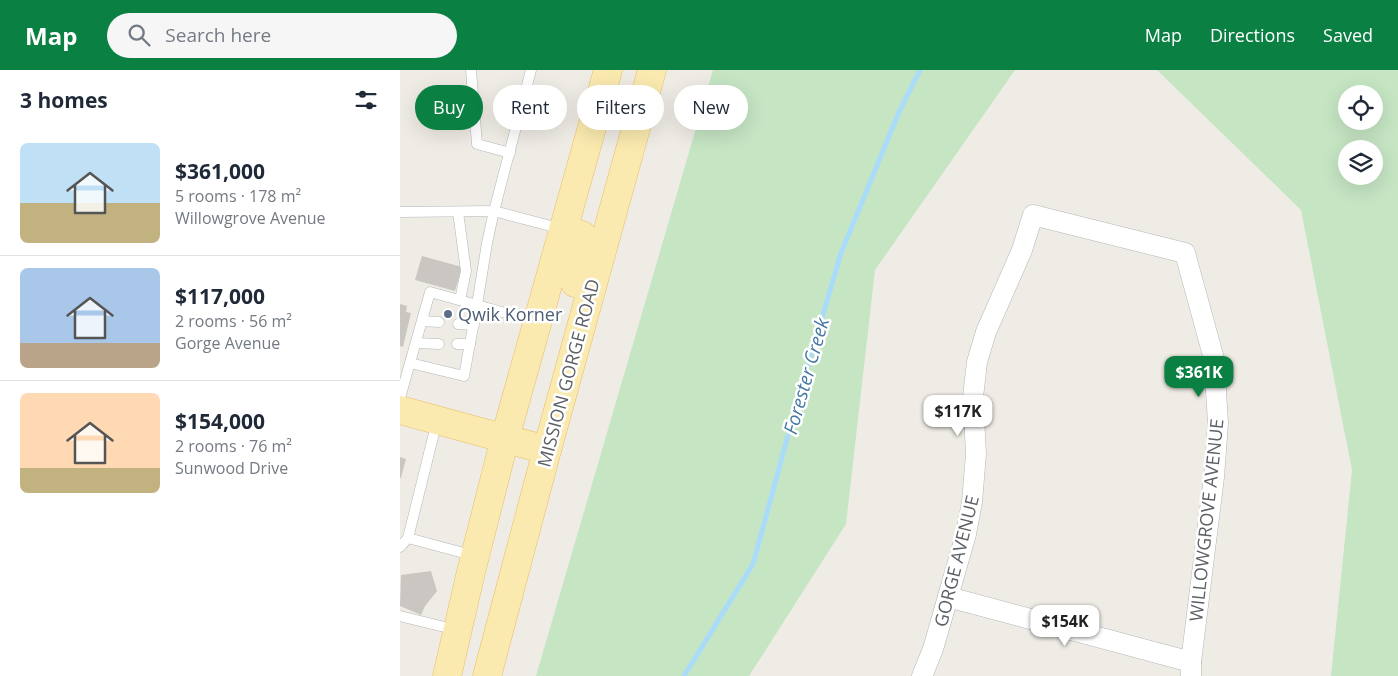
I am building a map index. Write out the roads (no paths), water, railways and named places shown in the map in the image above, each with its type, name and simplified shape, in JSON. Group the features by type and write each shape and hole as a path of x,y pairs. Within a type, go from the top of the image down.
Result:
{"main road":[{"path":"447,676 505,438 608,70"},
{"name":"MISSION GORGE ROAD","path":"487,676 652,70"},
{"path":"563,229 582,236 583,240 572,297 574,351"},
{"path":"400,410 547,450"}],"street":[{"name":"GORGE AVENUE","path":"922,676 933,649 948,598 966,534 972,502 976,454 973,397 976,362 986,332 1022,250 1033,215"},
{"name":"WILLOWGROVE AVENUE","path":"1033,215 1185,253 1214,359 1218,424 1214,477 1191,669"},
{"path":"948,598 1191,669"}],"lane":[{"path":"471,70 477,144 510,153"},
{"path":"410,363 464,376 494,211 532,70"},
{"path":"400,212 494,211 563,229"},
{"path":"458,212 466,270 460,300"},
{"path":"400,398 430,292 537,322"},
{"path":"422,321 439,322"},
{"path":"458,324 474,325"},
{"path":"416,343 439,344"},
{"path":"458,344 470,344"},
{"path":"400,547 408,538 438,420"},
{"path":"408,538 475,556"},
{"path":"400,616 458,631"}],"waterway":[{"name":"Forester Creek","path":"684,676 753,564 796,406 841,253 899,112 920,70"}],"place":[{"name":"Qwik Korner","path":"448,314"}]}
